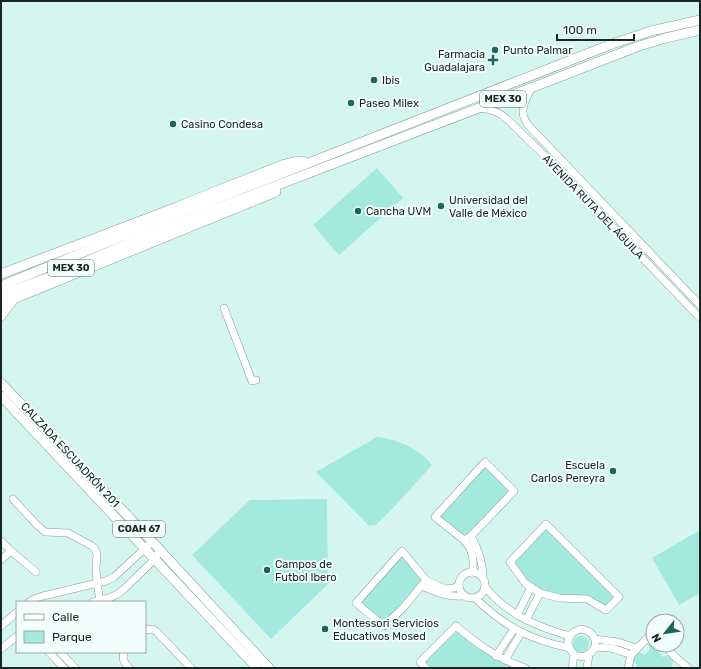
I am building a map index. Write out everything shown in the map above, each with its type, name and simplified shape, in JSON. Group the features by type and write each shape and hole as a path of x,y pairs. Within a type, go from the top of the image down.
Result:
{"main road":[{"name":"MEX 30","path":"1,286 140,229 623,40 651,31 700,20"},
{"name":"MEX 30","path":"1,295 57,274 141,238 215,209 639,46 700,30"},
{"path":"1,274 285,164 298,161 313,161"},
{"path":"1,304 277,192 307,174"},
{"path":"1,316 14,298"},
{"path":"1,378 5,393"},
{"name":"CALZADA ESCUADRÓN 201","path":"1,383 5,393 144,549 257,668"},
{"name":"CALZADA ESCUADRÓN 201","path":"5,393 152,542 269,668"}],"street":[{"name":"AVENIDA RUTA DEL ÁGUILA","path":"531,88 522,112 528,125 700,305"},
{"name":"AVENIDA RUTA DEL ÁGUILA","path":"478,108 496,111 503,115 544,155 700,318"},
{"path":"676,294 683,287"},
{"path":"224,308 252,381 256,380"},
{"path":"464,540 471,536 514,491 485,462 435,517 464,540 470,548 473,558 472,572"},
{"path":"13,499 45,532 68,533 95,549 97,554 96,601 118,594 154,560 160,551"},
{"path":"546,524 619,597 606,610 587,599 558,598 540,593 531,587 525,583 510,562 546,524"},
{"path":"424,583 404,607 384,626 356,602 402,551 424,583 450,596 474,598 482,594 485,587 483,568 477,546 471,536"},
{"path":"1,541 36,572"},
{"path":"31,601 43,596 106,581 114,577 152,542"},
{"path":"1,560 11,551"},
{"path":"473,558 481,558"},
{"path":"464,596 459,586 461,578 464,575 472,572 483,578"},
{"path":"444,592 459,586"},
{"path":"485,587 495,598 517,615 554,632 570,636"},
{"path":"517,615 531,587"},
{"path":"526,620 540,593"},
{"path":"474,598 491,614 521,633 553,645 570,648"},
{"path":"1,626 16,615"},
{"path":"426,668 420,662 456,626 496,656 525,668"},
{"path":"496,656 514,629"},
{"path":"572,668 574,655 568,644 568,640 573,632 577,630 581,629 590,632 595,639 636,648"},
{"path":"146,630 153,630 157,632 190,668"},
{"path":"505,660 521,633"},
{"path":"1,649 16,637"},
{"path":"574,655 585,656 592,652 595,639"},
{"path":"628,668 631,655 645,640"},
{"path":"594,648 617,645 631,655"},
{"path":"50,653 64,668"},
{"path":"61,653 75,668"},
{"path":"124,653 123,660 129,668"},
{"path":"672,653 688,668"},
{"path":"587,668 589,654"}],"green space":[{"name":"Cancha UVM","path":"377,168 403,198 339,255 313,225"},
{"path":"377,437 393,440 414,449 432,465 376,525 369,526 316,472"},
{"path":"485,466 509,491 471,533 462,535 438,517"},
{"name":"Campos de Futbol Ibero","path":"327,499 328,584 271,639 192,555 250,500"},
{"path":"546,529 615,597 606,607 586,595 559,596 541,591 528,581 514,562"},
{"path":"700,530 700,593 679,605 652,558"},
{"path":"401,556 423,581 383,622 359,601"},
{"path":"458,631 505,663 515,668 432,668 424,660"},
{"path":"578,636 584,636 589,641 587,650 584,652 578,652 573,647 573,641"},
{"path":"640,652 644,655 646,653 660,653 663,657 667,655 673,661 671,666 674,668 636,668 637,664 632,662 633,659 637,653"}],"place":[{"name":"Punto Palmar","path":"495,50"},
{"name":"Farmacia Guadalajara","path":"493,60"},
{"name":"Ibis","path":"374,80"},
{"name":"Paseo Milex","path":"351,103"},
{"name":"Casino Condesa","path":"173,124"},
{"name":"Universidad del Valle de México","path":"441,206"},
{"name":"Cancha UVM","path":"358,211"},
{"name":"Escuela Carlos Pereyra","path":"613,471"},
{"name":"Campos de Futbol Ibero","path":"267,570"},
{"name":"Montessori Servicios Educativos Mosed","path":"325,629"}]}
